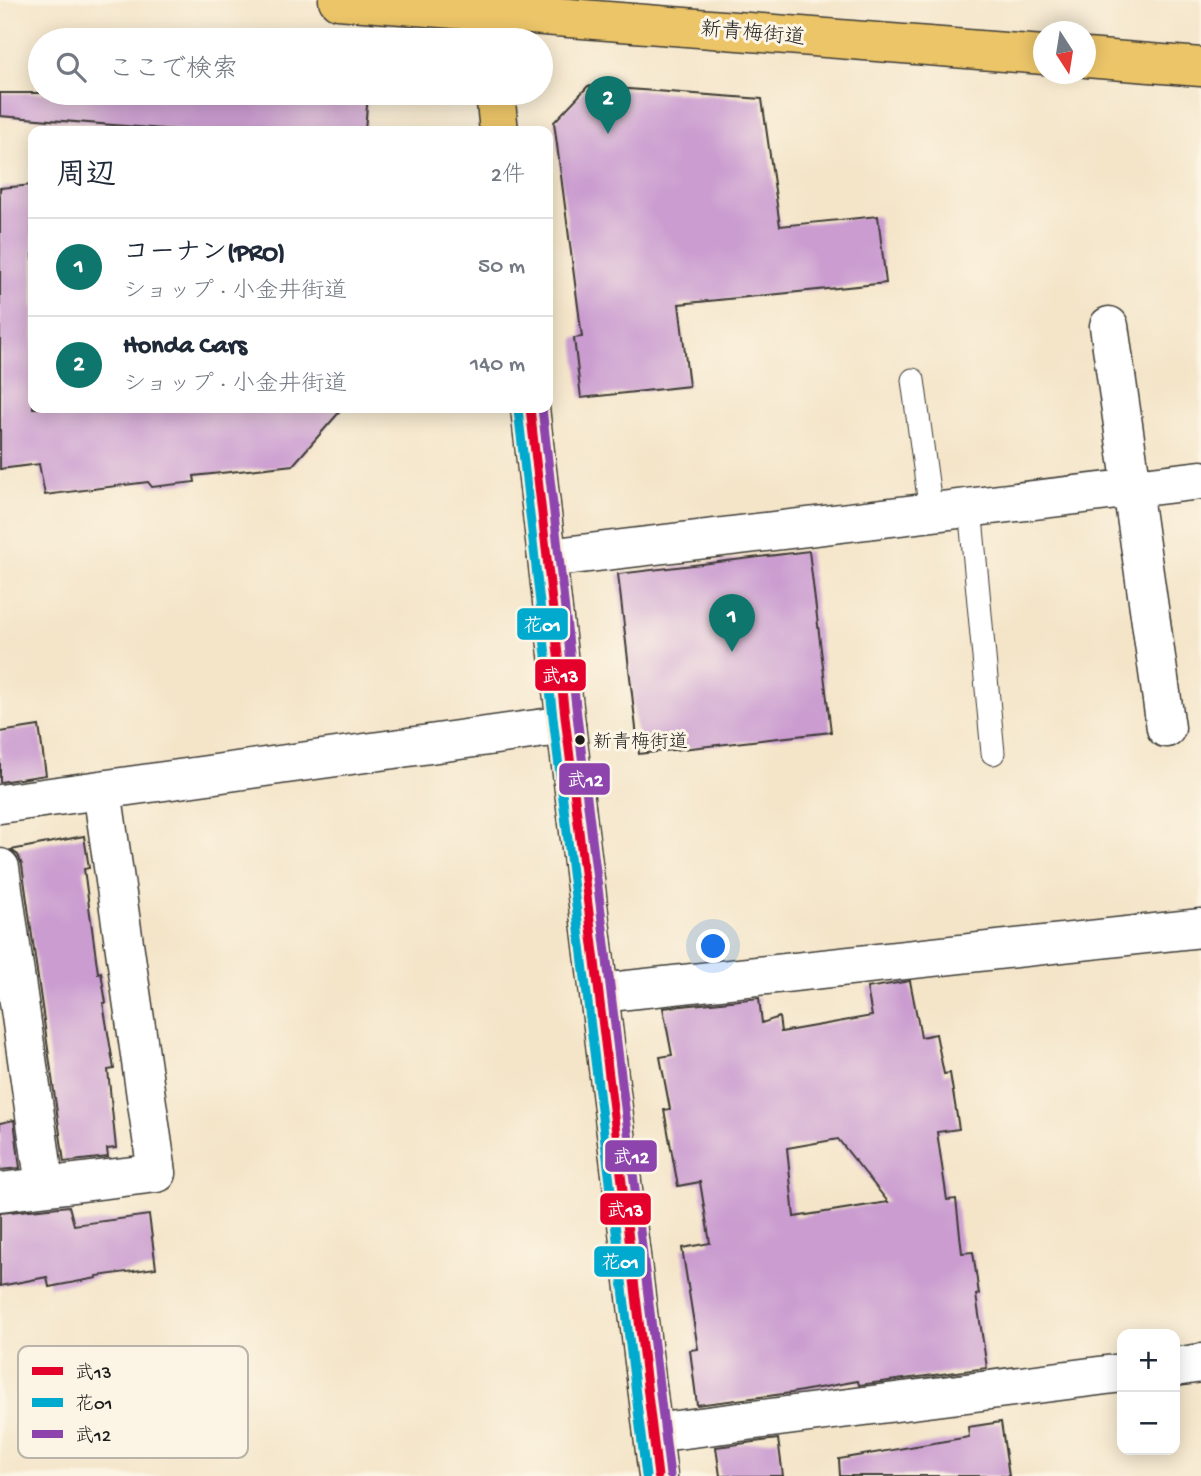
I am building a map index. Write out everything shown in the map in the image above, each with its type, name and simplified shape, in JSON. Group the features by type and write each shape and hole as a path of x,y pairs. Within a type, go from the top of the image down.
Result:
{"main road":[{"name":"新青梅街道","path":"338,0 485,17 1033,54"},
{"path":"1096,59 1201,67"},
{"path":"496,105 498,126"},
{"path":"531,413 657,1476"}],"street":[{"path":"1109,326 1166,728"},
{"path":"547,558 1201,480"},
{"path":"0,804 566,725"},
{"path":"0,1192 158,1173 102,790"},
{"path":"0,869 45,1186"},
{"path":"600,993 1201,928"},
{"path":"1180,1366 1201,1363"},
{"path":"653,1433 1117,1374"}],"lane":[{"path":"913,380 931,512"},
{"path":"970,507 993,753"}],"building":[{"path":"588,86 762,99 780,226 878,216 886,283 679,304 689,386 581,398 574,338 582,337 554,122"},
{"path":"0,93 28,93 28,105 367,105 365,126 126,126 0,116"},
{"path":"28,185 28,413 339,413 293,465 194,476 195,482 152,487 148,482 45,495 39,464 0,469 0,188"},
{"path":"809,551 831,732 639,754 618,574"},
{"path":"39,726 46,775 0,782 0,732"},
{"path":"84,836 89,868 84,869 114,1069 108,1070 116,1148 107,1149 108,1157 64,1162 22,865 18,855 11,850"},
{"path":"910,981 921,1037 936,1034 944,1074 950,1073 959,1129 937,1132 947,1200 956,1199 962,1253 973,1252 979,1294 976,1295 987,1368 859,1385 858,1381 697,1405 690,1350 698,1349 682,1248 710,1243 700,1182 678,1186 664,1110 670,1109 660,1057 672,1055 663,1008 759,998 762,1023 779,1017 781,1032 872,1016 867,988","holes":["838,1139 888,1202 794,1217 787,1148"]},
{"path":"14,1120 20,1168 0,1170 0,1123"},
{"path":"69,1206 74,1225 149,1215 156,1268 97,1276 49,1287 47,1277 0,1286 0,1213"},
{"path":"1001,1422 1009,1476 840,1476 839,1459 969,1437 968,1427"},
{"path":"778,1439 783,1476 720,1476 716,1447"}],"transit line":[{"name":"花01","path":"518,413 646,1476"},
{"name":"武13","path":"531,413 658,1476"},
{"name":"武12","path":"543,413 670,1475"}],"place":[{"name":"Honda Cars","path":"608,134"},
{"name":"コーナン(PRO)","path":"732,652"},
{"name":"新青梅街道","path":"580,740"}]}
